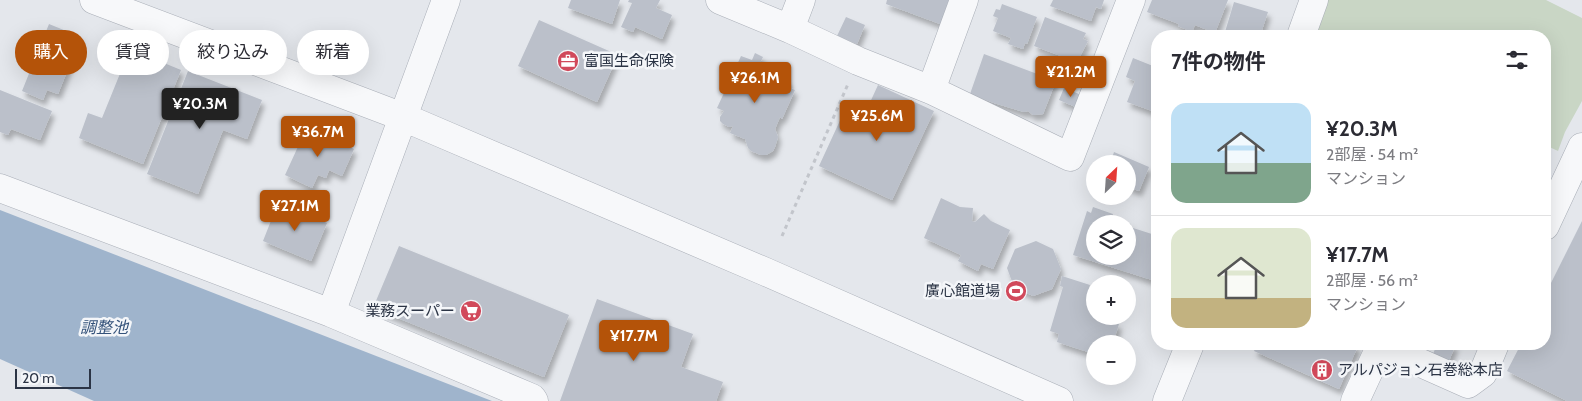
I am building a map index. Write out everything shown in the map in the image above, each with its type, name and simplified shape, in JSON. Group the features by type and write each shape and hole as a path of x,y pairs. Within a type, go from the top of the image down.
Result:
{"street":[{"path":"94,0 403,117 766,272 1059,401"},
{"path":"331,313 446,0"},
{"path":"720,0 790,29 858,61 931,90 1070,157 1131,0"},
{"path":"790,29 801,0"},
{"path":"931,90 964,0"},
{"path":"1303,30 1314,0"},
{"path":"1551,213 1582,147"},
{"path":"0,188 331,313 532,398 534,401"},
{"path":"1167,401 1188,350"},
{"path":"1355,401 1378,350"},
{"path":"1391,350 1468,384 1483,373 1493,350"}],"path":[{"path":"782,236 858,61"}],"green space":[{"path":"1326,0 1546,0 1582,18 1582,101 1565,132 1558,151 1551,148 1551,30 1315,30"}],"water":[{"name":"調整池","path":"0,210 492,401 94,401 0,359"}],"building":[{"path":"571,0 620,0 612,24 568,8"},
{"path":"629,0 660,0 656,8 672,15 662,39 635,27 633,32 621,27 632,3 628,2"},
{"path":"887,0 949,0 940,24 886,4"},
{"path":"1053,0 1104,0 1101,9 1096,7 1091,21 1050,6"},
{"path":"1152,0 1228,0 1216,30 1208,30 1195,25 1193,30 1187,30 1178,26 1179,24 1147,12"},
{"path":"1234,2 1268,12 1262,30 1226,30"},
{"path":"1002,4 1037,17 1027,44 1025,43 1023,49 1008,44 1011,38 993,31 998,18 993,16 996,9 1000,10"},
{"path":"846,17 865,25 857,44 837,36"},
{"path":"1045,17 1086,33 1083,39 1088,41 1077,62 1034,46"},
{"name":"富国生命保険","path":"539,20 618,55 597,102 518,66"},
{"path":"49,24 64,30 47,30"},
{"path":"755,53 763,57 760,63 770,68 768,71 790,82 788,87 795,90 782,119 780,117 775,129 778,137 775,147 773,151 766,155 751,151 745,139 730,133 733,126 729,127 720,121 724,111 717,108 741,56 752,60"},
{"path":"984,54 1056,81 1043,114 1033,115 1028,111 1024,112 970,94"},
{"path":"1133,58 1151,65 1151,111 1127,102 1135,81 1126,77"},
{"path":"169,65 179,69 179,75 143,164 79,138 88,113 102,118 119,75 169,75"},
{"path":"28,75 66,75 58,94 47,90 43,100 22,91"},
{"path":"186,75 198,75 262,100 247,139 223,130 198,194 147,174"},
{"path":"878,85 934,111 892,200 819,166 849,101 867,109"},
{"path":"1064,88 1084,96 1078,108 1059,100"},
{"path":"0,90 52,111 40,140 11,129 8,135 0,132"},
{"path":"307,127 354,149 342,176 329,170 326,178 318,175 312,188 285,175"},
{"path":"1136,161 1149,167 1139,191 1136,190"},
{"path":"941,198 960,207 973,208 972,221 975,222 984,214 991,221 1010,230 993,269 981,264 978,271 958,261 961,255 924,238"},
{"path":"278,203 327,223 311,261 263,241"},
{"path":"1093,207 1113,214 1086,215 1086,259 1073,255 1087,211 1091,213"},
{"path":"1582,221 1582,401 1567,401 1507,371 1518,350 1551,350 1551,283"},
{"path":"1136,229 1151,234 1151,280 1105,265 1136,265"},
{"name":"廣心館道場","path":"1036,241 1053,249 1061,269 1052,289 1033,296 1014,287 1007,268 1015,249"},
{"name":"業務スーパー","path":"399,246 569,315 544,377 373,308"},
{"path":"1062,276 1086,284 1086,325 1119,325 1116,335 1086,335 1086,351 1057,342 1059,334 1050,331 1063,287 1060,286"},
{"path":"597,299 693,334 681,367 723,382 716,401 560,401"},
{"name":"アルパジョン石巻総本店","path":"1254,350 1356,350 1339,389"},
{"path":"1435,350 1454,350 1449,361 1433,354"}],"place":[{"name":"富国生命保険","path":"568,61"},
{"name":"廣心館道場","path":"1016,291"},
{"name":"業務スーパー","path":"471,311"},
{"name":"アルパジョン石巻総本店","path":"1322,370"}]}
